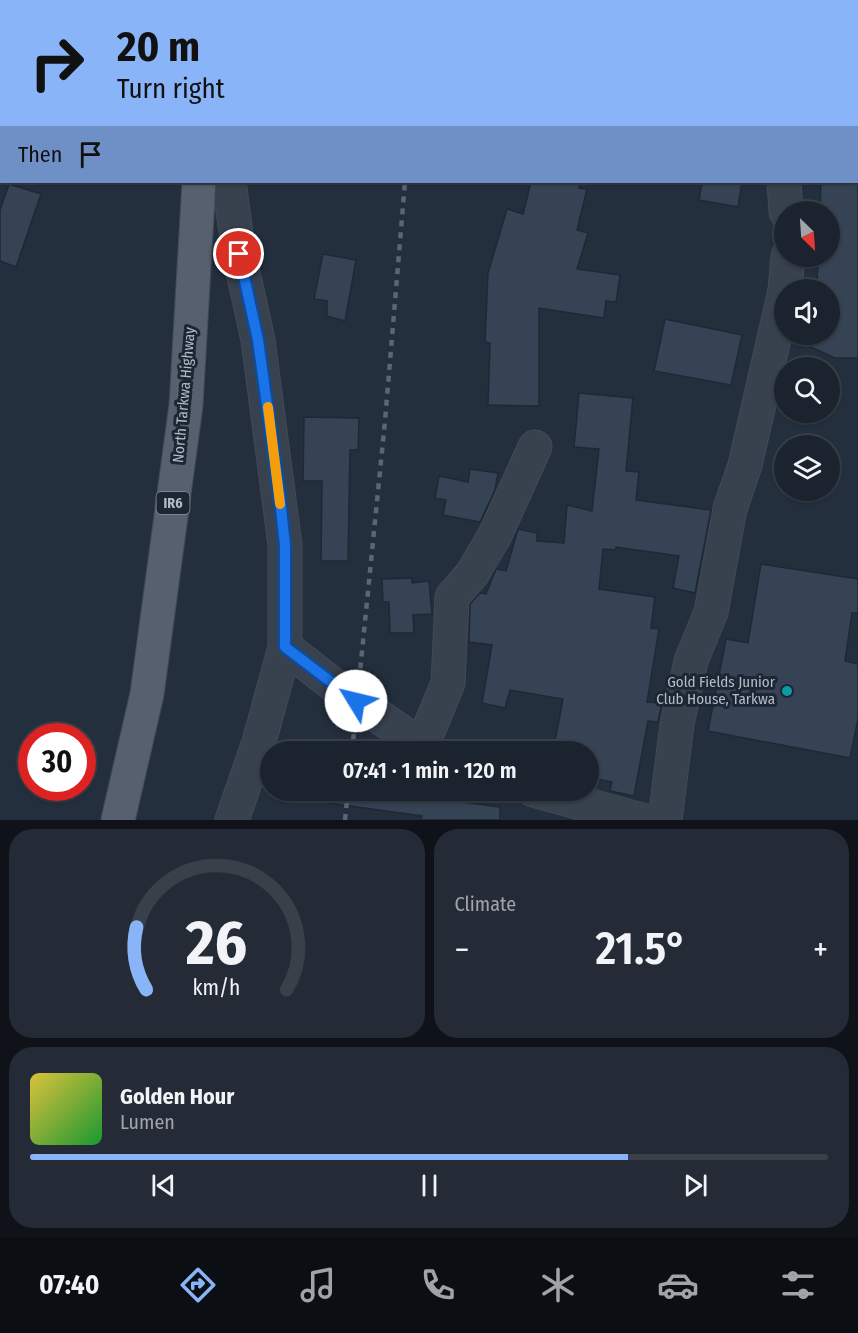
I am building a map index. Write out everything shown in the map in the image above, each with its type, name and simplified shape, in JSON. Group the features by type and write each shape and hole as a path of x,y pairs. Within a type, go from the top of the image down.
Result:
{"main road":[{"name":"North Tarkwa Highway","path":"118,820 147,694 186,405 199,183"}],"street":[{"path":"229,183 239,254 258,340 272,429 285,545 285,647 259,742 232,820"},
{"path":"784,183 785,201"},
{"path":"666,820 677,723 692,661 711,612 730,509 745,465 774,339"},
{"path":"430,741 448,682 452,597 472,574 495,535 535,447"},
{"path":"285,647 340,690 415,741"},
{"path":"573,801 642,820"}],"building":[{"path":"531,183 581,183 579,188 587,189 577,230 588,233 577,269 620,275 616,302 606,301 604,318 539,308 539,406 488,405 490,343 485,342 488,273 507,209 523,214"},
{"path":"702,183 742,183 738,207 699,200"},
{"path":"821,183 858,183 858,358 833,357 806,345 840,345 840,279 817,279 818,267 840,267 840,201 820,201"},
{"path":"9,184 41,194 16,267 0,261 0,210"},
{"path":"323,254 356,260 345,321 327,316 327,301 314,299"},
{"path":"665,319 742,335 731,385 654,371"},
{"path":"579,393 633,398 626,471 639,472 636,500 711,510 695,593 673,588 679,556 616,547 616,550 603,549 599,589 655,597 651,628 659,629 647,702 662,703 658,722 648,721 634,796 610,791 612,782 599,779 599,741 555,741 563,699 510,690 505,708 482,703 492,645 469,642 470,604 480,593 486,594 496,569 506,571 518,529 537,533 537,541 564,543 567,505 592,511 599,449 574,447"},
{"path":"304,417 359,418 358,450 350,450 348,561 321,561 322,481 303,481"},
{"path":"470,469 498,473 495,490 480,522 443,515 446,500 435,498 439,476 468,482"},
{"name":"Gold Fields Junior Club House, Tarkwa","path":"761,564 858,579 858,613 852,613 845,661 858,664 858,719 850,758 708,731 726,639 748,643"},
{"path":"412,578 412,583 429,581 432,614 413,615 414,633 390,633 389,602 383,602 382,579"},
{"path":"328,801 455,801 500,807 500,820 421,820 422,816 328,803"}],"railway":[{"path":"353,741 385,421 405,183"},
{"path":"345,820 347,801"}],"slow traffic":[{"path":"268,407 280,504"}],"place":[{"name":"Gold Fields Junior Club House, Tarkwa","path":"787,691"}],"route":[{"path":"239,254 258,340 272,429 285,545 285,647 356,701"}]}
